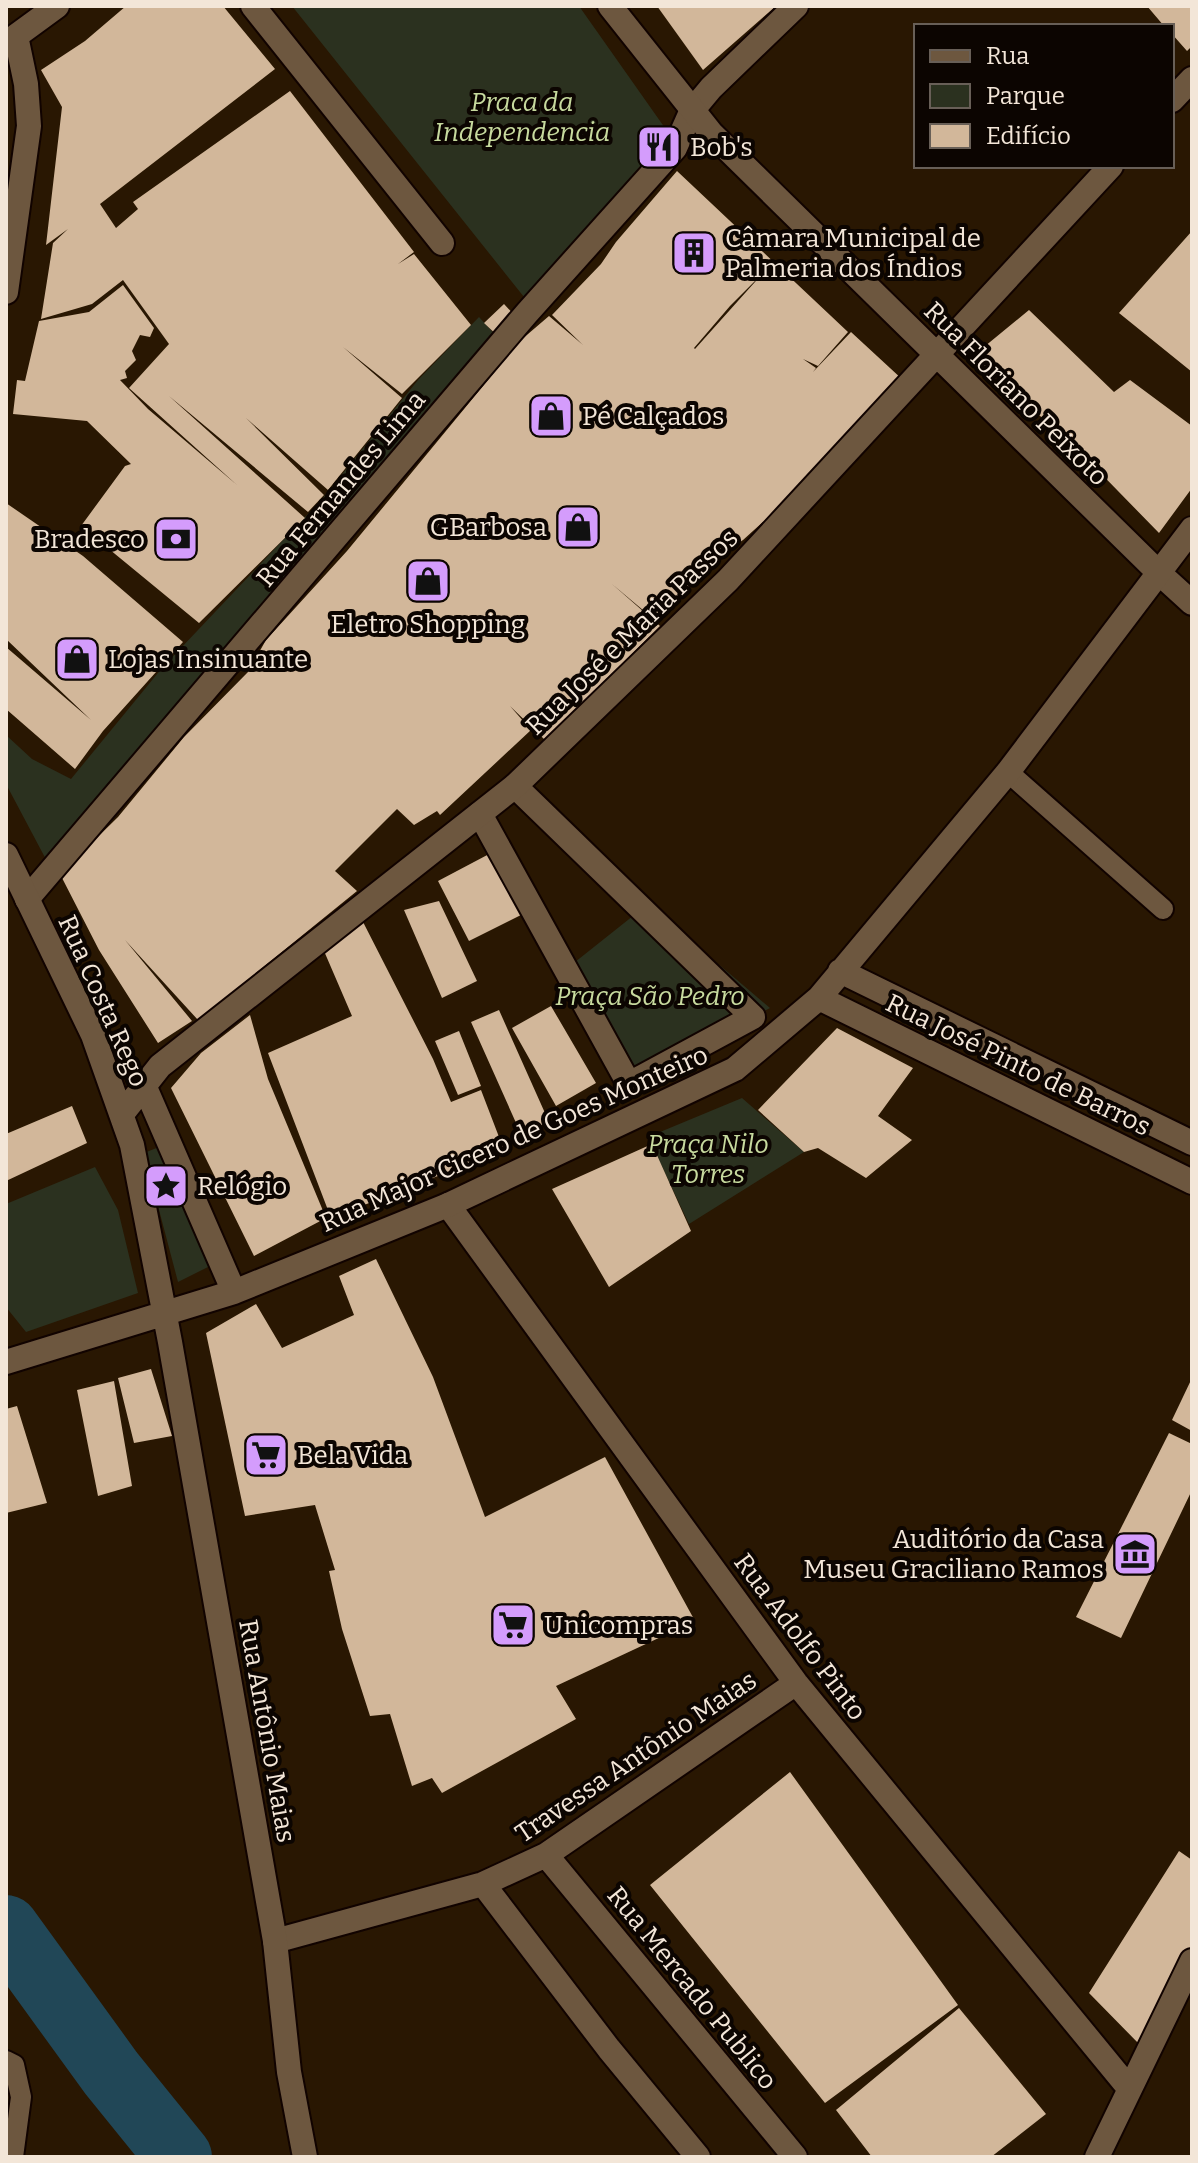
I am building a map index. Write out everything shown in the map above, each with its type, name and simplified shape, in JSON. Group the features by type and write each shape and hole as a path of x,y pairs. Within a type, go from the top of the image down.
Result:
{"street":[{"path":"6,292 29,126 26,84 9,33 57,6"},
{"path":"253,6 442,243"},
{"name":"Rua Floriano Peixoto","path":"610,6 691,112 1192,603"},
{"path":"691,112 796,6"},
{"path":"1174,98 1192,79"},
{"name":"Rua Fernandes Lima","path":"27,899 527,313 675,148 691,112"},
{"name":"Rua José e Maria Passos","path":"122,1114 160,1066 515,786 728,580 1109,168"},
{"name":"Rua Major Cicero de Goes Monteiro","path":"6,1362 234,1292 448,1205 735,1069 819,998 1008,772 1192,529"},
{"path":"480,814 629,1084 753,1017 515,786"},
{"name":"Rua Costa Rego","path":"6,855 93,1035 122,1114 132,1145 165,1315"},
{"name":"Rua José Pinto de Barros","path":"840,971 1192,1143"},
{"name":"Rua José Pinto de Barros","path":"819,998 1192,1182"},
{"path":"144,1085 234,1292"},
{"name":"Rua Adolfo Pinto","path":"448,1205 796,1683 1128,2087"},
{"name":"Rua Antônio Maias","path":"165,1315 275,1941 289,2072 305,2157"},
{"name":"Travessa Antônio Maias","path":"275,1941 402,1909 483,1884 546,1855 796,1683"},
{"name":"Rua Mercado Publico","path":"546,1855 795,2157"},
{"path":"483,1884 609,2049 698,2157"},
{"path":"1097,2157 1128,2087 1192,1961"}],"lane":[{"path":"1008,772 1163,909"},
{"path":"6,2061 14,2065 21,2097 13,2157"}],"green space":[{"name":"Praca da Independencia","path":"292,6 579,6 672,138 528,302"},
{"path":"479,317 500,340 50,867 6,784 6,735 32,759 71,779 162,668 322,499 418,380"},
{"name":"Praça São Pedro","path":"648,904 770,1008 619,1089 565,970"},
{"name":"Praça Nilo Torres","path":"742,1098 804,1152 689,1224 648,1137"},
{"path":"164,1145 214,1264 178,1282 144,1153"},
{"path":"95,1167 118,1210 138,1293 26,1332 6,1307 6,1204"}],"building":[{"path":"126,6 223,6 275,69 100,204 116,228 138,209 133,202 290,91 414,252 398,264 414,254 471,325 402,394 343,347 402,398 328,490 246,418 324,495 308,512 169,396 305,518 199,623 81,526 125,466 131,464 87,421 13,414 17,380 25,381 39,321 89,312 123,285 154,328 150,337 140,335 132,351 136,360 125,371 127,378 120,380 148,409 237,485 129,388 169,344 123,280 92,304 41,319 53,243 68,229 46,245 62,107 41,70 85,41"},
{"path":"657,6 776,6 703,70"},
{"path":"1147,6 1192,6 1192,46 1187,51 1174,36 1174,24 1162,24"},
{"name":"Bob's","path":"661,131 673,148 660,162 645,146"},
{"path":"677,171 848,332 818,366 803,359 816,368 813,372 851,332 903,380 843,450 743,540 715,559 656,621 612,584 660,626 545,740 510,706 531,730 440,815 437,811 414,825 397,809 335,871 357,891 198,1020 125,940 192,1021 158,1043 99,950 60,874 118,817 184,737 248,672 266,640 347,551 521,340 549,316 583,345 552,315 601,264","holes":["763,273 695,349 730,306"]},
{"path":"1192,231 1192,372 1119,313"},
{"path":"504,304 519,320 501,339 484,323"},
{"path":"1029,310 1114,392 1130,380 1192,426 1192,488 1159,533 1077,449 973,356"},
{"path":"6,503 83,556 183,642 103,731 75,769 6,709 6,647 91,720 6,639"},
{"path":"491,853 523,914 469,941 438,881"},
{"path":"439,901 477,981 442,998 404,910"},
{"path":"362,920 433,1059 451,1102 481,1090 504,1150 331,1218 268,1053 352,1016 324,951"},
{"path":"551,1006 596,1083 556,1106 512,1028"},
{"path":"499,1010 549,1122 521,1134 471,1022"},
{"path":"250,1015 268,1079 326,1218 254,1256 171,1088 201,1053"},
{"path":"837,1028 913,1068 878,1116 912,1140 866,1178 818,1148 804,1152 758,1110"},
{"path":"459,1031 481,1086 458,1095 435,1041"},
{"path":"72,1106 87,1143 6,1181 6,1134"},
{"path":"652,1144 691,1231 609,1287 552,1189"},
{"path":"376,1259 433,1377 485,1517 605,1457 695,1621 556,1686 576,1719 442,1793 432,1778 412,1786 390,1714 370,1716 342,1629 329,1571 335,1570 315,1505 245,1516 206,1333 256,1304 282,1348 354,1315 339,1276"},
{"path":"151,1369 172,1436 134,1443 118,1378"},
{"path":"1192,1378 1192,1431 1172,1420"},
{"path":"114,1381 132,1486 98,1496 77,1390"},
{"path":"17,1406 47,1503 6,1513 6,1409"},
{"name":"Auditório da Casa Museu Graciliano Ramos","path":"1169,1433 1192,1444 1192,1490 1121,1638 1076,1617"},
{"path":"790,1772 958,2005 825,2103 650,1885"},
{"path":"1179,1851 1192,1860 1192,1950 1140,2045 1089,1993"},
{"path":"959,2008 1046,2114 991,2157 872,2157 836,2110"}],"waterway":[{"path":"6,1928 111,2073 179,2157"}],"place":[{"name":"Bob's","path":"659,147"},
{"name":"Câmara Municipal de Palmeria dos Índios","path":"694,253"},
{"name":"Pé Calçados","path":"551,416"},
{"name":"GBarbosa","path":"578,527"},
{"name":"Bradesco","path":"176,539"},
{"name":"Eletro Shopping","path":"428,581"},
{"name":"Lojas Insinuante","path":"77,659"},
{"name":"Relógio","path":"166,1186"},
{"name":"Bela Vida","path":"266,1455"},
{"name":"Auditório da Casa Museu Graciliano Ramos","path":"1135,1554"},
{"name":"Unicompras","path":"513,1625"}]}
